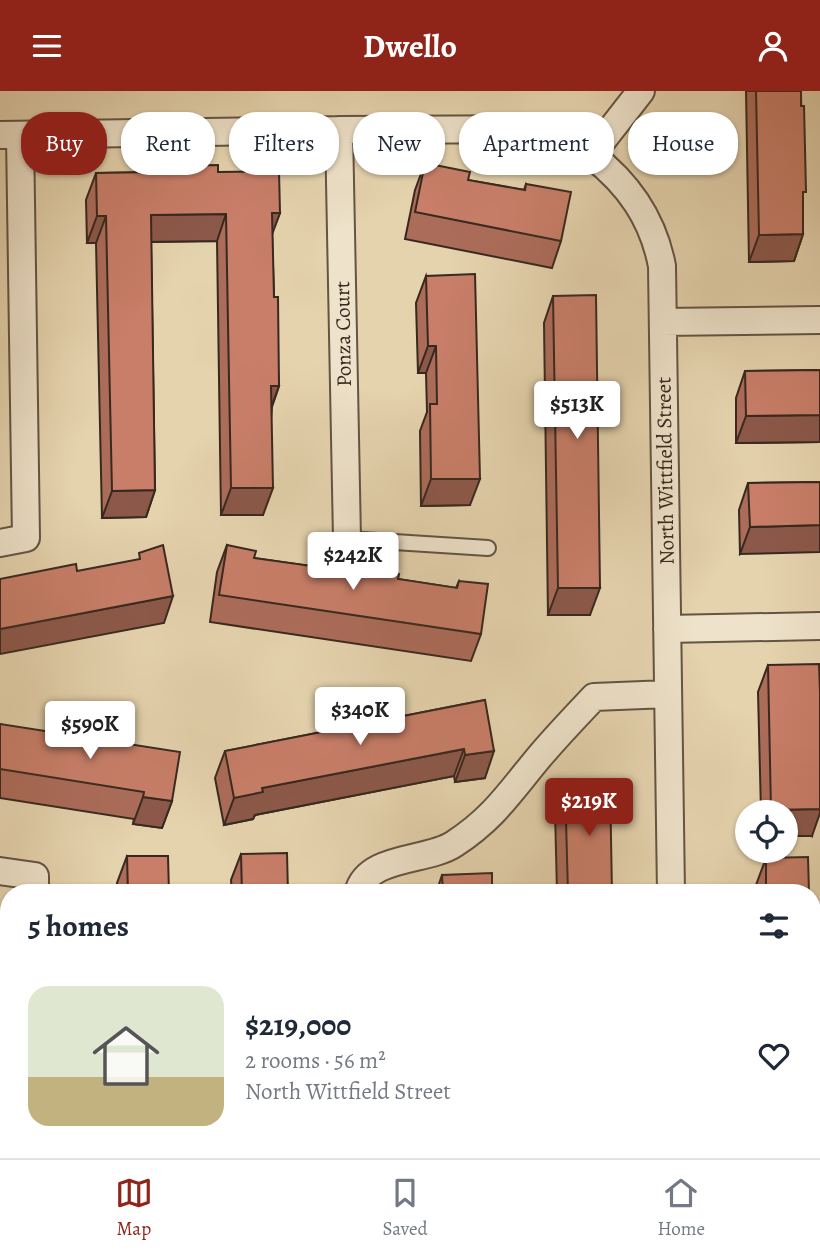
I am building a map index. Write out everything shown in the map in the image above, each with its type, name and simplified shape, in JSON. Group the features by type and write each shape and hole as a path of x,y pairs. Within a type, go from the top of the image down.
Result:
{"street":[{"name":"North Wittfield Street","path":"640,91 591,155 626,186 652,228 662,266 671,884"},
{"path":"339,129 459,129"},
{"name":"Ponza Court","path":"339,129 347,539"},
{"path":"0,543 26,538 10,135 229,131"},
{"path":"663,322 820,320"},
{"path":"667,629 820,626"},
{"path":"360,884 376,870 402,860 444,851 474,831 497,810 540,755 594,697 668,694"},
{"path":"0,871 35,876 35,884"}],"lane":[{"path":"347,539 488,548"}],"building":[{"path":"756,91 801,91 801,106 804,106 806,192 803,192 803,234 759,235"},
{"path":"215,165 218,165 218,172 229,172 229,175 279,175 280,213 272,213 274,297 278,297 279,386 271,386 273,488 231,488 226,214 151,215 155,490 112,491 106,216 97,216 96,175 121,173 121,175 215,175"},
{"path":"445,167 459,170 459,175 469,175 468,180 525,190 526,184 571,192 561,241 415,212 423,175 445,175"},
{"path":"475,274 480,479 431,479 430,404 437,404 436,346 428,346 426,276"},
{"path":"596,295 600,588 558,588 553,296"},
{"path":"820,370 820,415 746,416 745,371"},
{"path":"820,482 820,525 750,527 748,483"},
{"path":"163,545 173,596 0,629 0,579 76,564 77,571 140,559 139,553"},
{"path":"227,545 256,551 254,558 311,566 312,561 399,574 398,579 457,588 459,581 488,584 481,634 219,595"},
{"path":"819,664 820,809 798,809 798,800 771,800 768,665"},
{"path":"485,700 494,751 465,755 464,749 262,788 263,792 234,798 225,751"},
{"path":"0,724 180,752 172,801 143,797 144,792 0,769"},
{"path":"610,783 612,884 568,884 565,784"},
{"path":"287,853 288,884 242,884 241,854"},
{"path":"127,856 168,856 169,884 128,884"},
{"path":"798,857 808,857 809,884 766,884 766,863 798,863"},
{"path":"492,873 492,884 442,884 442,875"}]}
